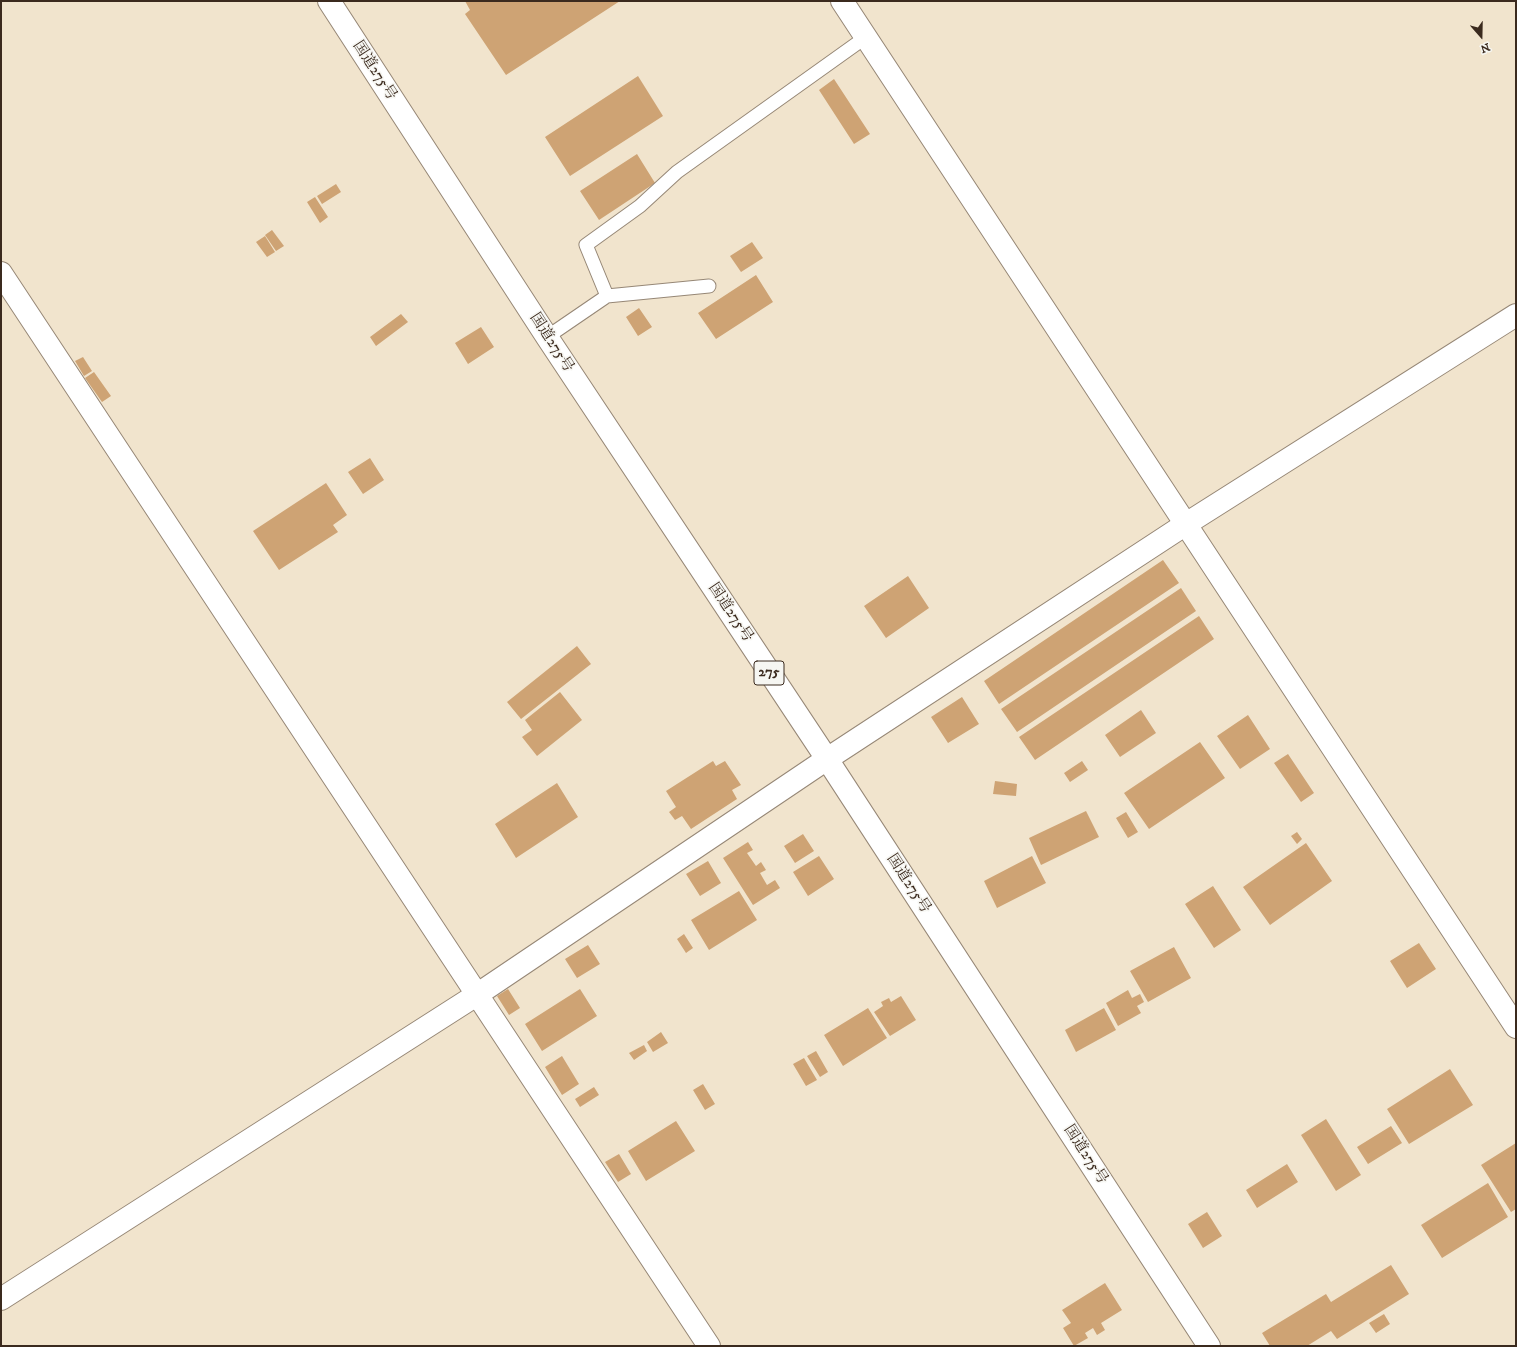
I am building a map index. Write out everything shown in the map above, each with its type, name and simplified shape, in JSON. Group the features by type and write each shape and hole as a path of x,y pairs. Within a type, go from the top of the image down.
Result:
{"main road":[{"name":"国道275号","path":"329,1 547,337 826,759 1209,1346"},
{"path":"842,1 1516,1027"},
{"path":"1,273 709,1346"},
{"path":"1,1300 478,994 826,759 1186,524 1516,314"}],"lane":[{"path":"607,296 586,245 640,206 677,172 866,37"},
{"path":"547,337 607,296 709,286"}],"building":[{"path":"465,1 620,1 506,75 465,14 470,10"},
{"path":"638,76 663,116 570,176 545,137"},
{"path":"834,79 870,134 854,144 819,90"},
{"path":"637,154 655,183 599,220 580,191"},
{"path":"336,184 341,192 322,204 317,196"},
{"path":"315,197 328,217 320,223 307,202"},
{"path":"272,230 284,246 276,251 265,235"},
{"path":"265,236 275,252 267,257 256,242"},
{"path":"752,242 763,258 741,272 730,256"},
{"path":"756,275 773,302 716,339 698,313"},
{"path":"639,308 652,327 638,336 626,317"},
{"path":"401,314 408,322 376,346 370,337"},
{"path":"481,327 494,347 468,364 455,343"},
{"path":"83,357 92,371 84,376 75,361"},
{"path":"94,372 111,396 102,402 85,378"},
{"path":"370,458 384,480 363,494 348,472"},
{"path":"326,483 347,515 333,525 338,532 279,570 253,531"},
{"path":"1163,560 1179,583 999,704 984,681"},
{"path":"908,576 929,608 886,638 864,606"},
{"path":"1181,588 1196,611 1017,732 1001,709"},
{"path":"1199,616 1214,639 1035,760 1019,737"},
{"path":"577,646 591,664 521,719 507,702"},
{"path":"560,692 582,720 537,756 522,737 532,730 525,720"},
{"path":"962,697 979,724 948,743 931,717"},
{"path":"1141,710 1156,733 1120,757 1105,735"},
{"path":"1248,715 1270,749 1240,769 1217,736"},
{"path":"1200,742 1225,778 1149,829 1124,793"},
{"path":"1288,754 1314,793 1301,802 1274,763"},
{"path":"713,761 716,766 725,761 741,785 732,790 737,799 691,829 682,816 675,820 669,812 676,807 666,791"},
{"path":"1082,761 1088,770 1070,782 1064,773"},
{"path":"995,781 1017,784 1016,796 993,794"},
{"path":"557,783 578,817 516,858 495,824"},
{"path":"1086,811 1099,837 1041,865 1029,838"},
{"path":"1126,812 1138,832 1128,838 1116,818"},
{"path":"1297,832 1302,839 1297,844 1291,836"},
{"path":"803,834 814,851 795,863 784,846"},
{"path":"748,842 753,850 747,853 756,866 761,862 766,870 760,873 767,885 775,880 780,888 753,905 723,858"},
{"path":"1306,843 1332,881 1270,925 1243,887"},
{"path":"819,856 834,879 808,896 793,872"},
{"path":"1032,856 1046,883 997,908 984,881"},
{"path":"708,861 721,883 700,896 686,874"},
{"path":"1213,886 1241,930 1214,948 1185,904"},
{"path":"739,891 757,920 709,950 691,920"},
{"path":"684,934 693,948 686,953 677,939"},
{"path":"1419,943 1436,969 1407,988 1390,961"},
{"path":"588,945 600,964 577,978 565,959"},
{"path":"1174,947 1191,978 1148,1002 1130,971"},
{"path":"508,989 520,1008 509,1015 497,996"},
{"path":"580,989 597,1016 542,1051 525,1024"},
{"path":"1128,990 1132,998 1140,994 1144,1002 1137,1006 1141,1013 1118,1026 1106,1003"},
{"path":"901,996 916,1020 890,1036 874,1012 883,1006 881,1002 889,998 891,1002"},
{"path":"868,1008 887,1038 843,1066 824,1035"},
{"path":"1104,1008 1116,1030 1076,1052 1065,1030"},
{"path":"661,1032 668,1043 653,1052 647,1042"},
{"path":"644,1045 647,1051 634,1060 629,1053"},
{"path":"816,1051 828,1072 820,1077 807,1056"},
{"path":"562,1056 579,1084 562,1095 545,1067"},
{"path":"804,1058 817,1080 806,1086 793,1064"},
{"path":"1450,1069 1473,1105 1409,1144 1387,1109"},
{"path":"703,1084 715,1104 705,1110 693,1090"},
{"path":"594,1087 599,1095 580,1107 575,1099"},
{"path":"1326,1119 1361,1175 1336,1191 1301,1135"},
{"path":"676,1121 695,1151 646,1181 628,1151"},
{"path":"1391,1126 1402,1143 1368,1164 1357,1147"},
{"path":"1516,1143 1516,1209 1511,1212 1481,1165"},
{"path":"619,1154 631,1174 618,1182 605,1162"},
{"path":"1287,1164 1298,1182 1257,1208 1246,1190"},
{"path":"1488,1183 1508,1217 1442,1258 1421,1225"},
{"path":"1207,1212 1222,1236 1203,1248 1188,1224"},
{"path":"1391,1265 1409,1294 1337,1339 1331,1331 1307,1346 1270,1346 1262,1333 1326,1294 1331,1302"},
{"path":"1105,1283 1122,1310 1101,1323 1105,1330 1097,1335 1093,1328 1085,1333 1088,1338 1074,1346 1063,1328 1071,1323 1062,1310"},
{"path":"1384,1314 1390,1324 1376,1333 1369,1323"}]}
